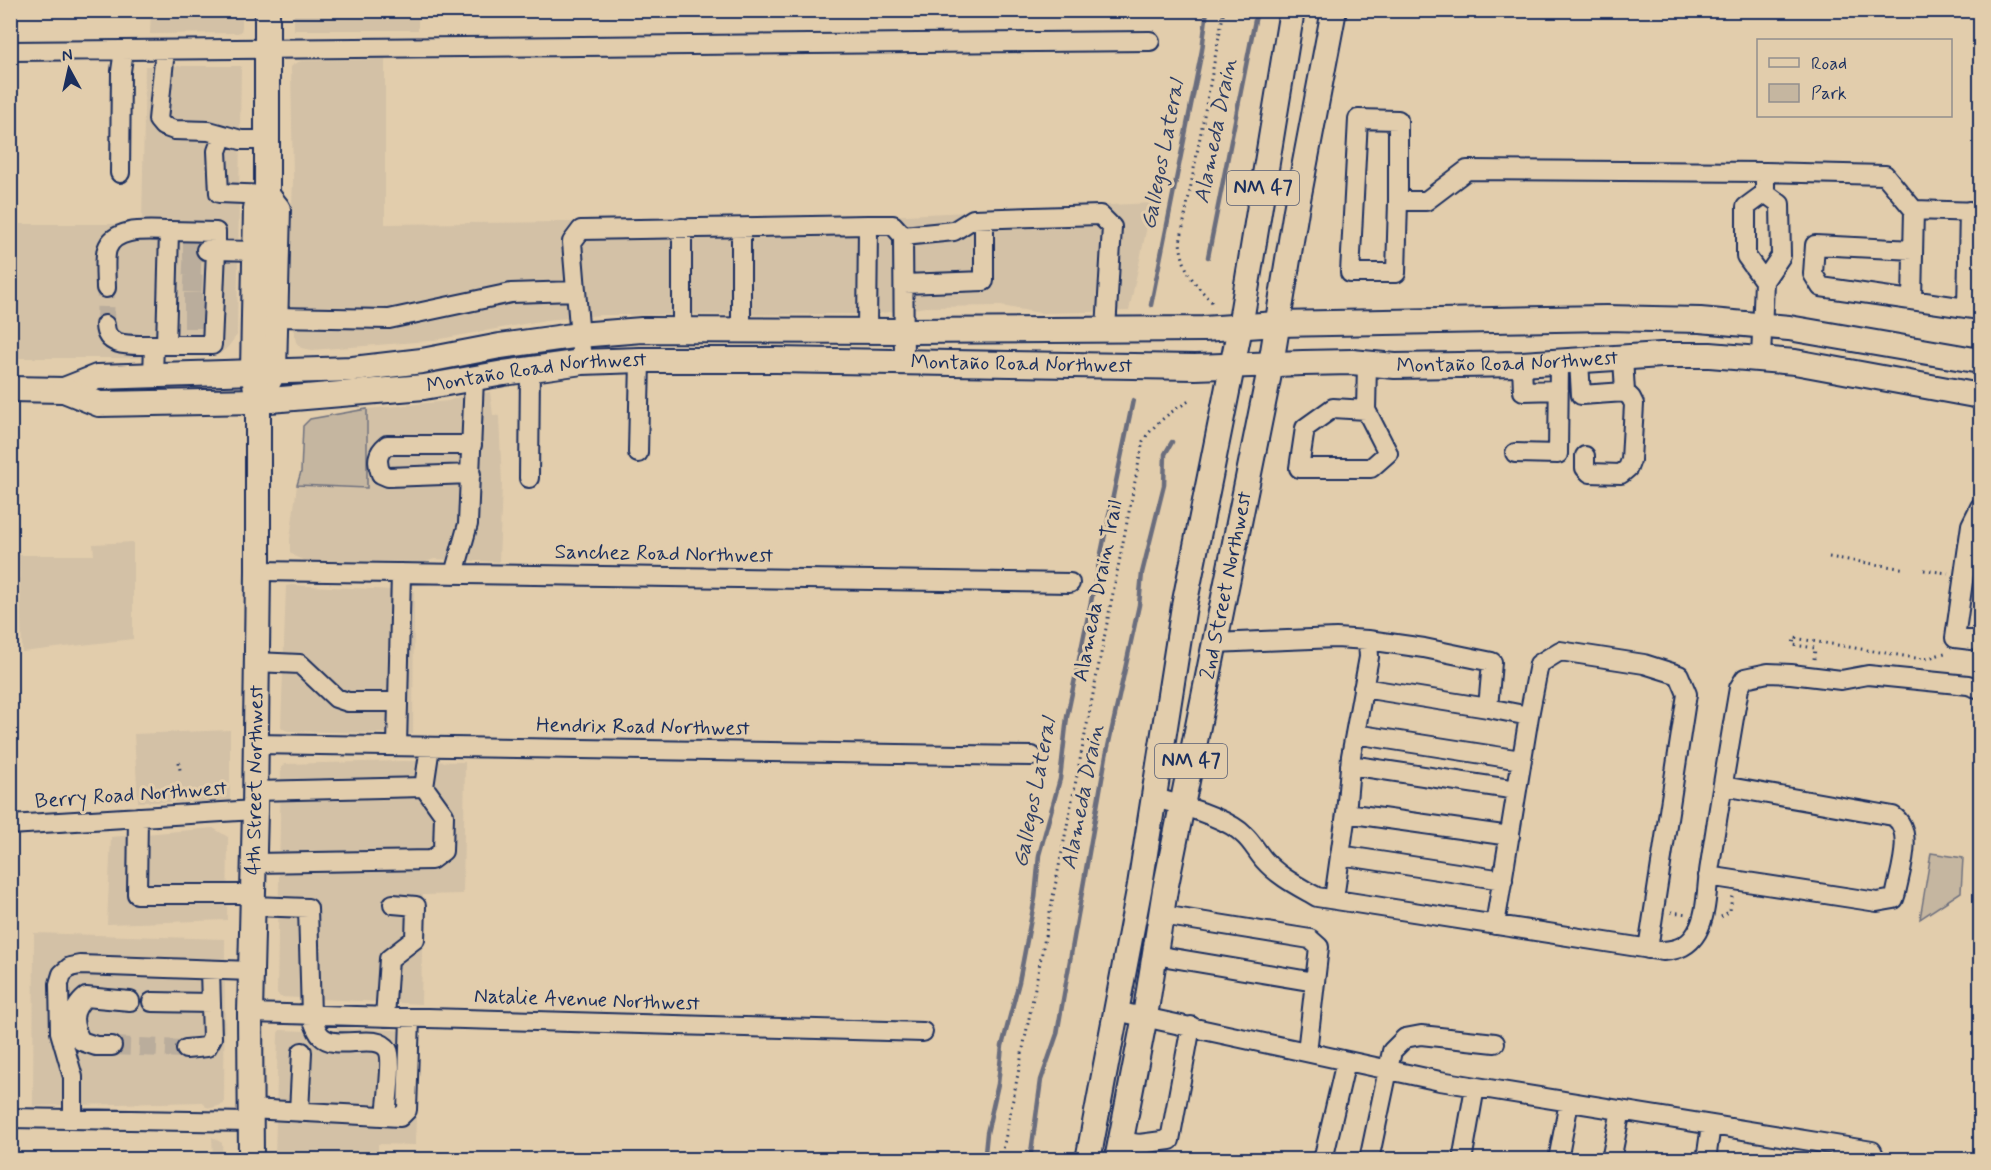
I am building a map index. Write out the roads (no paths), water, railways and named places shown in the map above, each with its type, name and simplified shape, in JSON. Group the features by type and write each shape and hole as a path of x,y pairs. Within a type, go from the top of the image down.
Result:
{"main road":[{"name":"4th Street Northwest","path":"251,1160 250,1013 255,801 258,401 276,317 278,209 267,195 267,10"},
{"name":"2nd Street Northwest","path":"1088,1160 1155,798 1184,606 1240,327 1292,10"},
{"name":"2nd Street Northwest","path":"1119,1150 1182,805 1271,364 1296,210 1334,10"},
{"name":"4th Street Northwest","path":"264,371 255,251 256,208 267,195"},
{"name":"Montaño Road Northwest","path":"64,390 97,377 365,368 579,335 642,330 904,332 1203,329 1277,324 1606,318 1700,320 1814,331 1980,361"},
{"name":"Montaño Road Northwest","path":"10,389 64,390 99,404 258,401 424,387 582,362 640,360 1195,367 1271,364 1395,366 1522,364 1710,355 1761,358 1830,368 1980,396"}],"street":[{"path":"10,51 1150,41"},
{"path":"120,173 124,50"},
{"path":"165,50 158,120 164,126 174,130 209,131 241,140 267,140"},
{"path":"1358,119 1398,120 1398,201 1396,273 1350,273 1358,119"},
{"path":"223,135 217,151 219,194 267,195"},
{"path":"1398,201 1426,201 1467,170 1885,175 1914,210 1912,300"},
{"path":"1765,172 1765,194"},
{"path":"1764,281 1746,256 1746,207 1765,194"},
{"path":"1761,358 1764,281 1781,256 1780,204 1765,194"},
{"path":"1913,250 1815,245 1813,274 1821,287 1974,309 1975,212 1914,210"},
{"path":"903,236 954,231 973,219 1100,215 1112,227 1106,330"},
{"path":"904,284 984,281 984,219"},
{"path":"867,331 868,225"},
{"path":"582,362 572,242 581,230 894,225 903,236 904,362"},
{"path":"682,228 682,331"},
{"path":"741,228 741,330"},
{"path":"106,288 107,249 117,237 132,231 175,261"},
{"path":"105,325 106,333 111,341 122,344 212,345 210,284 216,232 175,261"},
{"path":"210,284 255,251"},
{"path":"153,375 160,345 175,310 175,261"},
{"path":"276,317 389,319 511,293 576,291"},
{"path":"1585,456 1585,468 1590,473 1621,474 1628,468 1631,460 1634,404 1625,392 1623,358"},
{"path":"638,453 640,360"},
{"path":"1569,362 1581,395 1625,392"},
{"path":"1515,453 1558,453 1559,390 1569,362"},
{"path":"1366,410 1333,408 1305,428 1299,468 1371,468 1388,453 1366,410 1368,364"},
{"path":"1522,364 1522,391 1559,390"},
{"path":"529,478 531,369"},
{"path":"454,574 468,524 474,378"},
{"path":"471,474 388,477 381,474 377,464 380,451 387,445 472,445"},
{"path":"1980,507 1971,525 1954,644 1980,641"},
{"name":"Sanchez Road Northwest","path":"258,571 1070,583"},
{"path":"397,746 400,573"},
{"path":"1214,643 1336,638 1368,640 1424,648 1492,662 1488,708"},
{"path":"1334,899 1350,765 1369,657 1368,640"},
{"path":"1495,925 1539,664 1560,651 1644,664 1679,675 1687,694 1648,949"},
{"path":"256,662 300,664 336,698 348,702 398,702"},
{"path":"1155,798 1182,805 1244,833 1265,862 1285,880 1317,897 1648,949 1677,950 1689,944 1705,915 1708,876 1738,688 1745,678 1768,673 1841,680 1868,675 1968,685 1980,689"},
{"path":"1363,688 1529,716"},
{"path":"1355,734 1521,760"},
{"name":"Hendrix Road Northwest","path":"255,744 1032,756"},
{"path":"254,863 431,860 443,851 444,815 436,801 423,787 430,747"},
{"path":"1350,765 1517,790"},
{"path":"1708,876 1877,902 1888,901 1894,898 1896,893 1905,844 1904,828 1893,816 1723,786"},
{"name":"Berry Road Northwest","path":"10,825 138,817 255,801 423,787"},
{"path":"1346,813 1510,836"},
{"path":"138,817 137,894 253,900 308,908 311,1015 321,1037 330,1042 378,1042 388,1050 390,1060 386,1116"},
{"path":"1340,855 1503,880"},
{"path":"385,1017 389,959 415,939 416,906 393,904"},
{"path":"1161,915 1310,939 1319,947 1307,1052"},
{"path":"1155,955 1315,982"},
{"path":"73,1119 73,1077 60,1032 59,994 62,974 70,967 80,965 251,971"},
{"path":"186,1049 207,1047 212,1038 210,970"},
{"path":"59,994 130,1001"},
{"path":"86,997 79,1003 73,1016 74,1030 81,1041 96,1046 112,1046"},
{"path":"152,1002 211,1004"},
{"path":"1116,1011 1475,1087 1872,1151 1876,1160"},
{"name":"Natalie Avenue Northwest","path":"250,1013 922,1032"},
{"path":"10,1118 73,1119 299,1112 400,1117 407,1110 410,1018"},
{"path":"1119,1150 1139,1144 1170,1140 1191,1026"},
{"path":"1369,1160 1392,1051 1405,1038 1421,1035 1495,1043"},
{"path":"299,1112 302,1052"},
{"path":"1323,1160 1346,1061"},
{"path":"1463,1155 1475,1087"},
{"path":"1558,1160 1569,1102"},
{"path":"1611,1160 1621,1110"},
{"path":"1706,1160 1711,1125"}],"waterway":[{"name":"Gallegos Lateral","path":"1151,305 1202,50 1207,10"},
{"name":"Alameda Drain","path":"1208,257 1257,10"},
{"name":"Gallegos Lateral","path":"988,1159 985,1153 987,1133 998,1084 1002,1046 1019,982 1035,898 1039,855 1060,779 1067,717 1133,400"},
{"name":"Alameda Drain","path":"1030,1160 1041,1080 1057,1034 1106,756 1139,605 1142,573 1164,485 1165,454 1172,442"}],"tunnel":[{"path":"183,250 205,250"},
{"path":"183,266 205,267"},
{"path":"184,283 206,284"},
{"path":"105,325 106,288"},
{"path":"184,302 206,302"},
{"path":"184,319 206,319"},
{"path":"112,1046 186,1049"}]}
